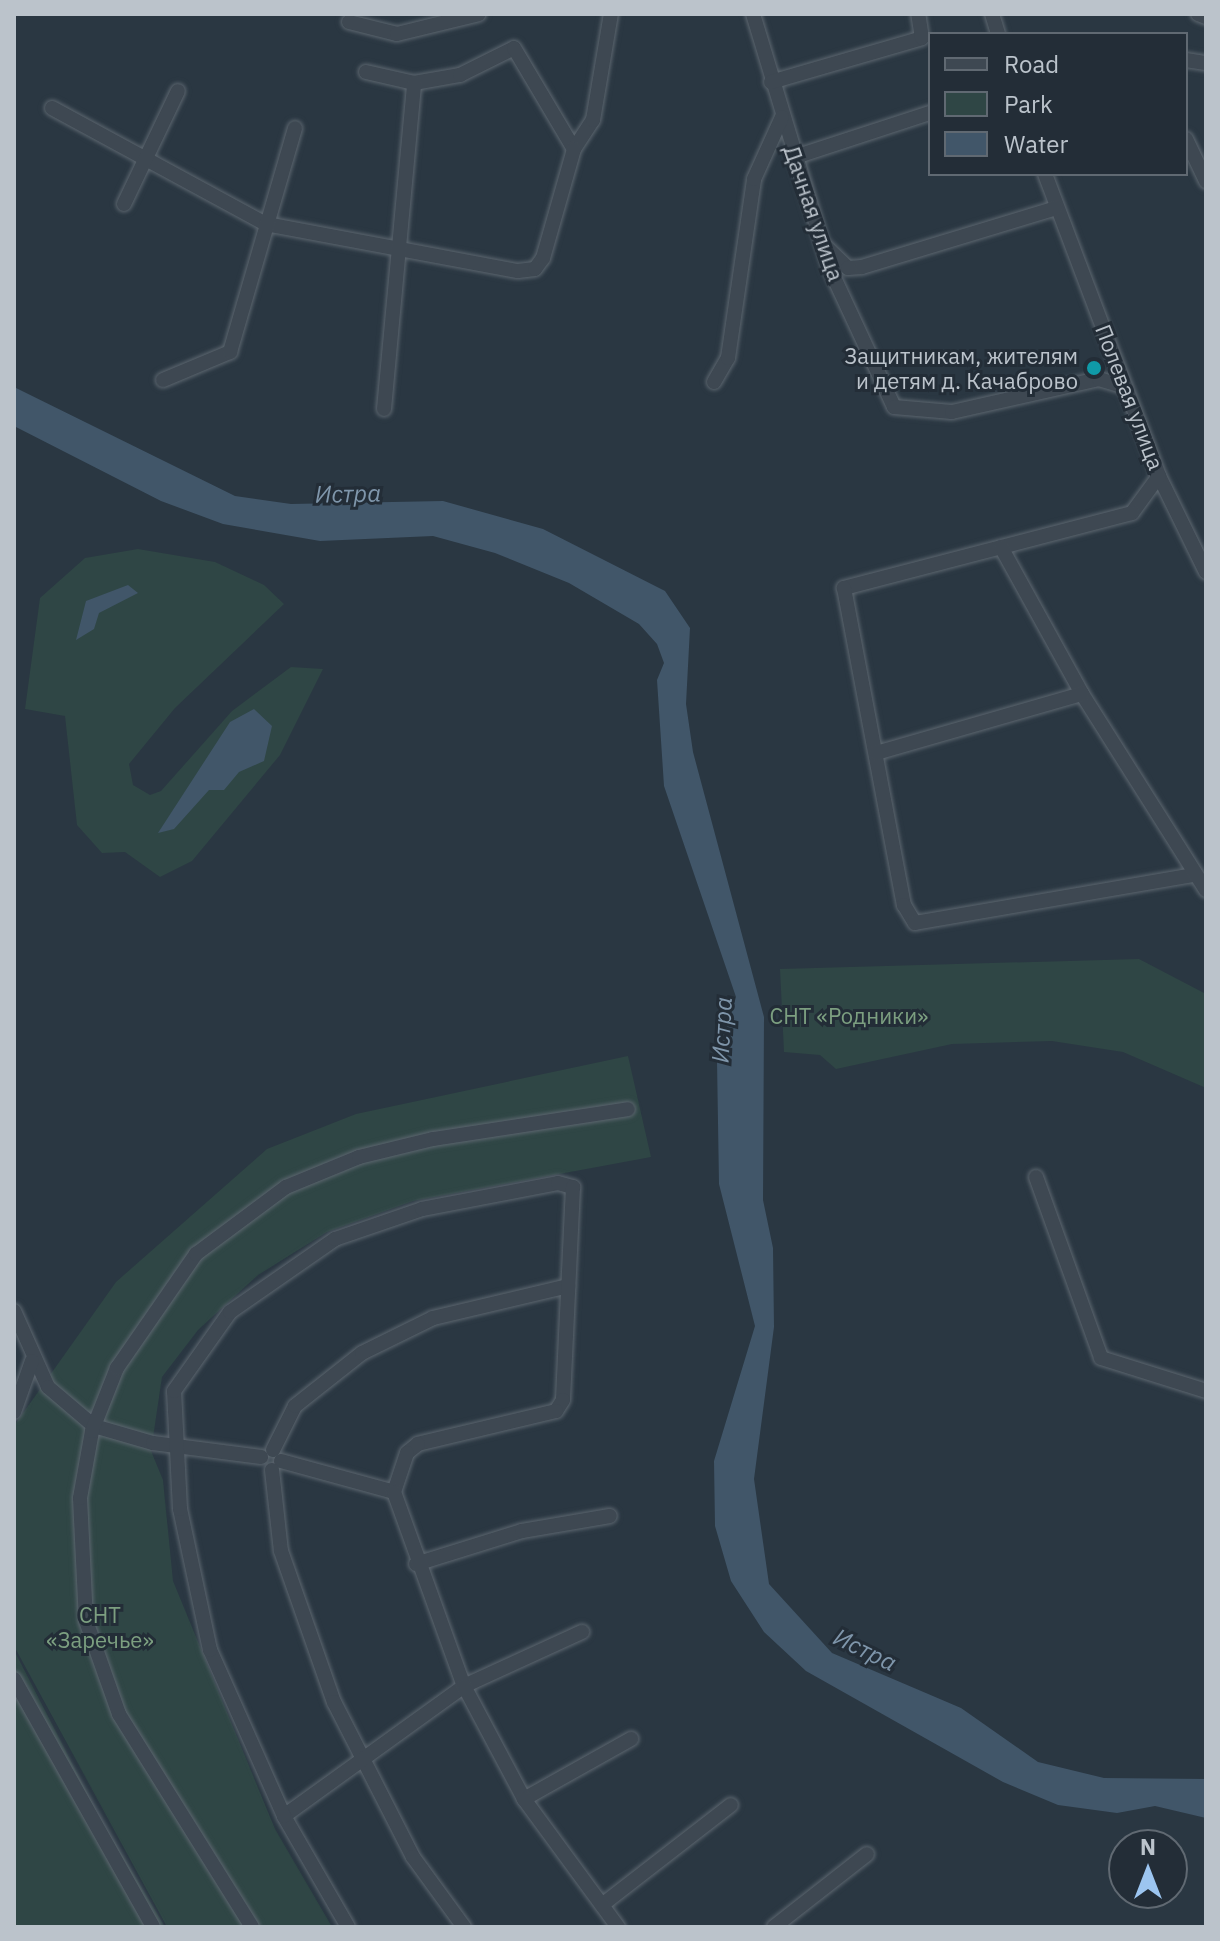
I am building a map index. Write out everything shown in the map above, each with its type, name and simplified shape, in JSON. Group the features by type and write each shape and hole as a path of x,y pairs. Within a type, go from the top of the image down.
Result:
{"street":[{"path":"349,22 397,34 479,14"},
{"path":"52,108 143,163 266,224 535,269 574,149 593,120 611,14"},
{"name":"Дачная улица","path":"753,14 821,243 894,407 952,412 1099,379 1125,387"},
{"path":"771,82 922,38 918,14"},
{"path":"1198,14 1206,17"},
{"path":"366,72 414,83 460,75 514,48 574,149"},
{"path":"384,409 395,246 414,83"},
{"path":"124,204 178,91"},
{"path":"795,157 928,114"},
{"path":"714,382 728,358 754,179 782,117"},
{"path":"163,380 230,352 295,128"},
{"path":"1188,143 1206,181"},
{"name":"Полевая улица","path":"1046,176 1159,476 1206,572"},
{"path":"821,243 848,268 862,267 1056,208"},
{"path":"1159,476 1132,513 844,588 904,905 915,923 1193,875"},
{"path":"1001,547 1082,694 1193,875 1206,890"},
{"path":"876,753 1082,694"},
{"path":"252,1927 127,1728 100,1671 79,1546 94,1426 117,1368 160,1298 196,1254 286,1187 359,1157 433,1139 628,1109"},
{"path":"1036,1177 1101,1358 1206,1391"},
{"path":"348,1927 284,1816 210,1650 189,1575 174,1391 194,1354 252,1294 335,1239 422,1209 558,1183 573,1187 563,1400 556,1411 418,1444 407,1453 394,1492 416,1564 464,1686 524,1799 618,1927"},
{"path":"464,1927 413,1857 334,1702 281,1551 272,1459 295,1406 362,1353 433,1318 568,1286"},
{"path":"14,1311 32,1361 58,1400 94,1426 272,1459 394,1492"},
{"path":"14,1412 32,1361"},
{"path":"416,1564 522,1531 610,1516"},
{"path":"284,1816 464,1686 582,1632"},
{"path":"14,1679 153,1927"},
{"path":"524,1799 631,1739"},
{"path":"602,1905 731,1805"},
{"path":"774,1927 867,1854"}],"green space":[{"path":"138,549 215,562 264,585 284,604 175,708 129,764 133,785 150,795 161,791 232,711 291,667 323,669 280,755 192,861 160,877 125,852 102,853 77,825 65,716 25,709 40,598 85,558"},
{"name":"СНТ «Родники»","path":"1139,959 1206,994 1206,1088 1123,1052 1052,1041 952,1044 836,1069 820,1055 784,1052 780,969"},
{"name":"СНТ «Заречье»","path":"628,1056 651,1157 413,1201 327,1232 258,1275 198,1330 162,1377 151,1451 163,1480 173,1581 275,1829 332,1927 167,1927 14,1646 16,1423 116,1282 267,1149 356,1114"},
{"path":"14,1650 99,1816 165,1927 14,1927"}],"water":[{"path":"14,387 235,496 291,504 443,501 543,529 665,591 690,628 686,704 693,752 764,1017 763,1200 773,1248 774,1327 754,1479 769,1584 832,1653 961,1708 1038,1762 1104,1778 1206,1779 1206,1818 1155,1806 1117,1813 1058,1805 1003,1782 806,1671 764,1632 731,1581 715,1526 714,1461 755,1326 719,1184 717,1061 736,997 664,786 657,680 664,663 657,644 639,624 569,583 495,553 433,536 320,541 223,524 161,501 14,426"},
{"path":"128,585 138,593 99,613 94,629 76,640 86,601"},
{"path":"254,709 272,726 264,761 239,772 224,790 209,790 174,829 158,833 230,722"}],"place":[{"name":"Защитникам, жителям и детям д. Качаброво","path":"1094,368"}],"water label":[{"name":"Истра","path":"348,494"},
{"name":"Истра","path":"722,1030"},
{"name":"Истра","path":"865,1650"}]}
